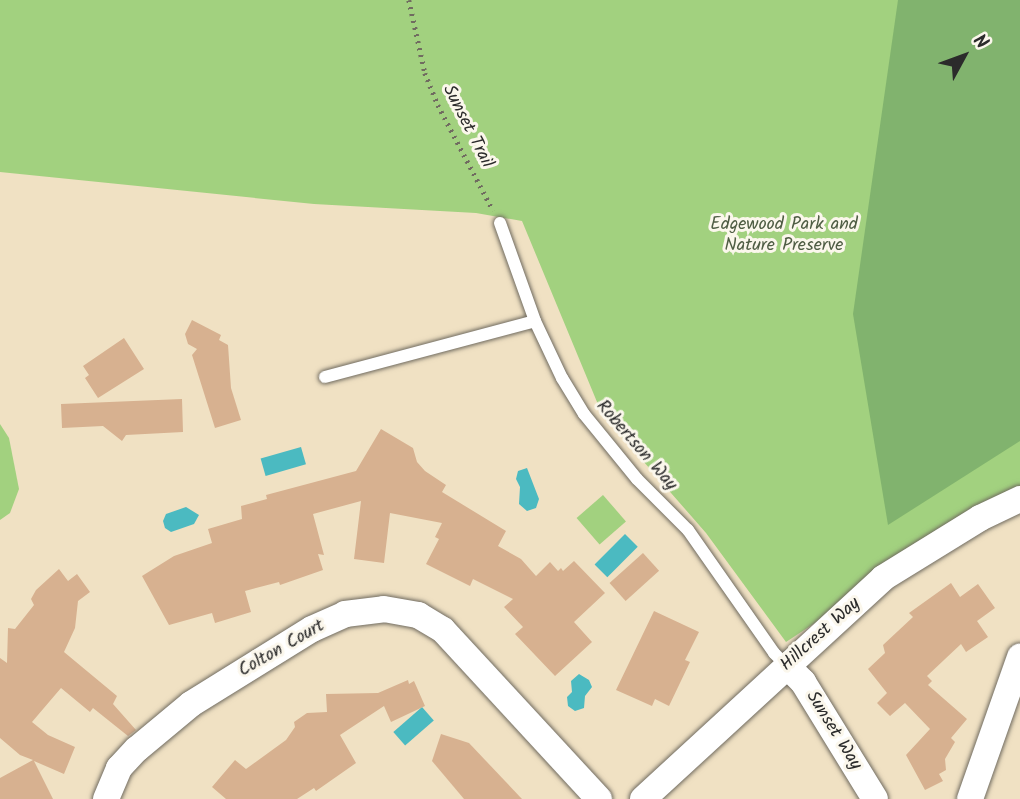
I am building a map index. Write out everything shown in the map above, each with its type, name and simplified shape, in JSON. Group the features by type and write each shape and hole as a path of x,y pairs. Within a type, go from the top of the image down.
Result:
{"street":[{"name":"Hillcrest Way","path":"643,799 883,578 980,518 1020,499"},
{"name":"Colton Court","path":"106,799 119,768 137,749 191,704 312,629 345,614 384,609 418,615 443,630 599,799"},
{"path":"970,799 1020,657"},
{"name":"Sunset Way","path":"787,666 803,682 875,799"}],"lane":[{"name":"Robertson Way","path":"500,223 535,321 562,378 584,414 637,479 688,530 774,653 787,666"},
{"path":"325,377 535,321"}],"path":[{"name":"Sunset Trail","path":"409,0 425,73 438,105 500,223"}],"green space":[{"name":"Edgewood Park and Nature Preserve","path":"0,0 1020,0 1020,499 883,578 786,642 706,533 602,414 522,221 476,213 314,204 0,172"},
{"path":"898,0 1020,0 1020,441 888,525 853,314"},
{"path":"0,424 9,438 19,489 10,513 0,520"},
{"path":"603,495 626,521 600,544 577,518"}],"water":[{"path":"301,447 306,464 266,476 261,459"},
{"path":"527,468 539,499 536,508 527,511 519,504 520,487 516,479 518,471"},
{"path":"186,507 199,515 194,524 171,532 165,528 163,521 166,514"},
{"path":"625,534 638,547 607,577 595,564"},
{"path":"579,674 589,680 592,687 585,696 584,708 575,711 568,706 567,697 572,692 571,681"},
{"path":"422,707 434,721 405,746 393,732"}],"building":[{"path":"192,320 221,335 219,340 228,345 231,388 241,420 215,428 192,355 197,349 188,344 185,334"},
{"path":"124,338 144,369 98,398 85,378 89,375 83,366"},
{"path":"182,399 183,432 126,435 122,441 103,426 62,428 61,404"},
{"path":"381,429 413,448 417,462 425,471 446,485 442,492 506,531 498,546 521,559 536,576 550,562 558,571 561,568 563,571 574,561 605,593 574,622 592,642 555,676 515,634 523,627 504,607 513,599 473,579 470,586 426,564 439,539 435,537 442,523 390,513 384,563 354,559 361,501 313,514 324,555 318,554 323,570 280,585 279,582 245,591 251,612 215,623 212,613 169,625 142,576 174,556 212,543 208,529 242,519 241,506 267,499 266,495 356,471"},
{"path":"643,553 659,571 626,601 610,583"},
{"path":"59,569 68,581 77,574 90,592 78,601 75,628 64,652 117,696 113,704 136,730 128,736 93,708 90,712 61,688 32,722 48,735 75,747 64,774 34,761 53,799 0,799 0,778 33,760 20,755 0,738 0,658 7,663 8,628 15,629 34,605 31,599 36,590"},
{"path":"951,583 960,597 978,584 995,608 977,621 988,637 966,652 961,644 927,676 932,681 928,685 967,719 951,738 955,742 945,759 946,770 939,774 943,781 925,790 906,755 930,729 905,703 890,716 877,703 887,693 868,669 885,653 883,645 913,617 909,613"},
{"path":"654,611 699,632 685,660 690,662 669,706 655,699 652,706 616,690"},
{"path":"408,680 409,684 414,681 425,706 391,722 384,706 340,735 356,763 316,791 314,788 297,799 226,799 212,787 235,760 246,769 286,740 295,727 294,722 307,713 327,712 326,694 378,693"},
{"path":"441,734 469,743 522,799 464,799 432,761"}]}
